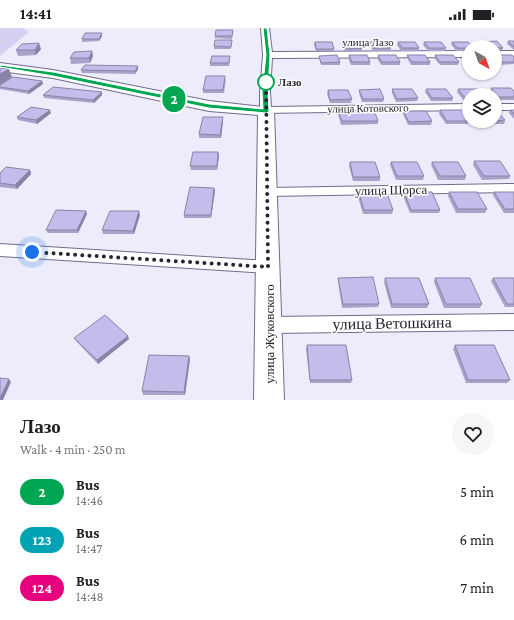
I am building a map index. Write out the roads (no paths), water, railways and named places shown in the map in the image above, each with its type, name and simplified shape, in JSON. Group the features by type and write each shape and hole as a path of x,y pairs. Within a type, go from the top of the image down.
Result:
{"street":[{"name":"улица Жуковского","path":"265,28 268,55 265,92 270,325 269,400"},
{"name":"улица Лазо","path":"268,55 462,54"},
{"path":"502,54 514,54"},
{"path":"0,67 53,74 209,106 266,112"},
{"name":"улица Котовского","path":"266,112 278,109 462,107"},
{"path":"502,107 514,107"},
{"name":"улица Щорса","path":"268,192 514,188"},
{"path":"0,250 268,267"},
{"name":"улица Ветошкина","path":"270,325 514,322"}],"place":[{"name":"Лазо","path":"266,82"}]}
